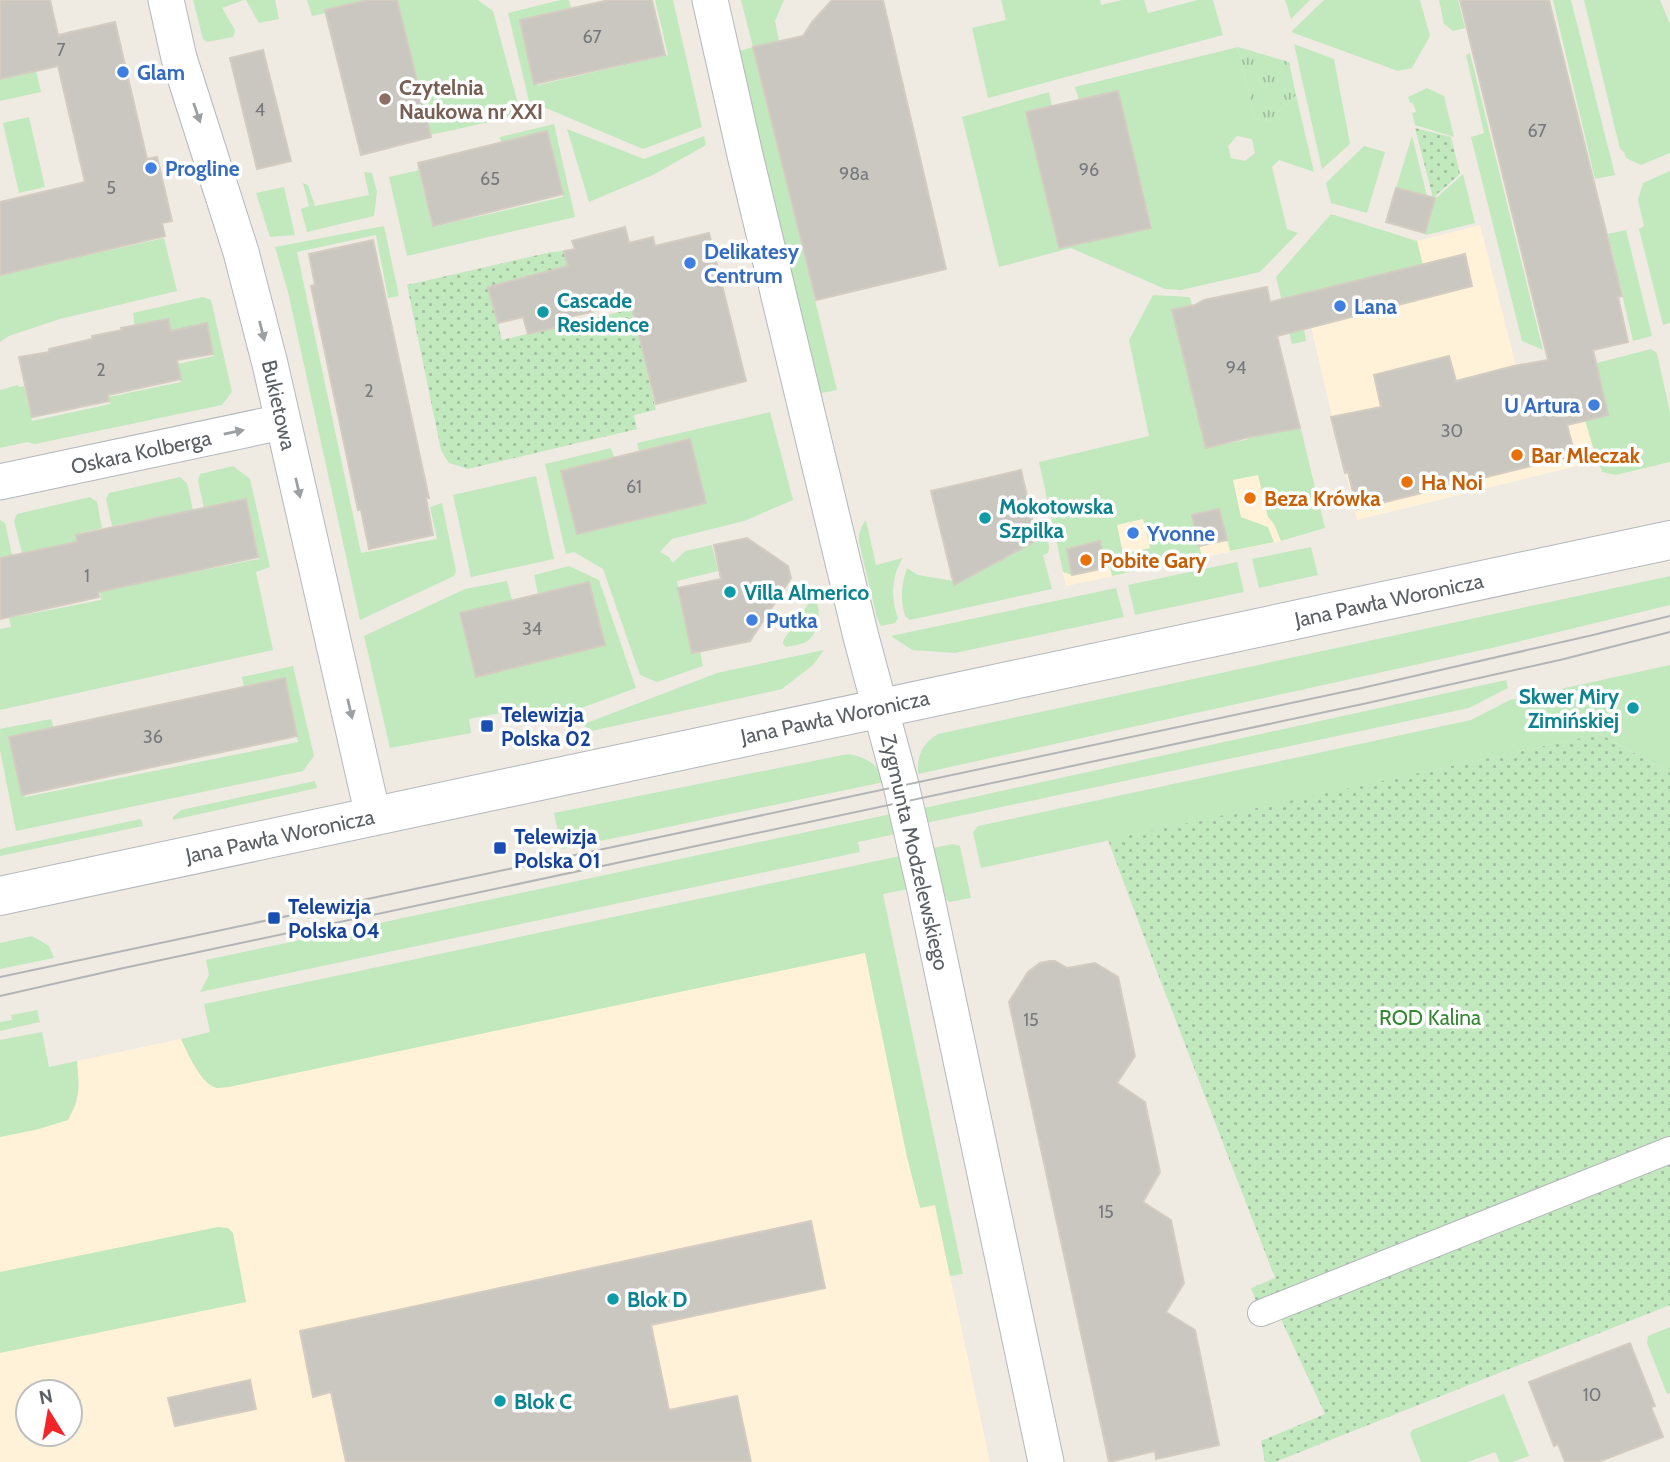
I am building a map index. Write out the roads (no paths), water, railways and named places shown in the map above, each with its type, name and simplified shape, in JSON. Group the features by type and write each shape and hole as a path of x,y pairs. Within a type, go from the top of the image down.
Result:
{"street":[{"name":"Bukietowa","path":"166,0 183,69 241,252 270,364 373,816"},
{"name":"Zygmunta Modzelewskiego","path":"710,0 751,182 927,900 1046,1462"},
{"name":"Oskara Kolberga","path":"0,482 282,422"},
{"name":"Jana Pawła Woronicza","path":"0,895 1670,540"},
{"path":"1261,1313 1670,1150"}],"tram line":[{"path":"0,977 1362,688 1670,616"},
{"path":"0,996 1363,704 1670,632"}],"place":[{"name":"Glam","path":"123,72"},
{"name":"Czytelnia Naukowa nr XXI","path":"385,99"},
{"name":"Progline","path":"151,168"},
{"name":"Delikatesy Centrum","path":"690,263"},
{"name":"Lana","path":"1340,306"},
{"name":"Cascade Residence","path":"543,312"},
{"name":"U Artura","path":"1594,405"},
{"name":"Bar Mleczak","path":"1517,455"},
{"name":"Ha Noi","path":"1407,482"},
{"name":"Beza Krówka","path":"1250,498"},
{"name":"Mokotowska Szpilka","path":"985,518"},
{"name":"Yvonne","path":"1133,533"},
{"name":"Pobite Gary","path":"1086,560"},
{"name":"Villa Almerico","path":"730,592"},
{"name":"Putka","path":"752,620"},
{"name":"Skwer Miry Zimińskiej","path":"1633,708"},
{"name":"Telewizja Polska 02","path":"487,726"},
{"name":"Telewizja Polska 01","path":"500,848"},
{"name":"Telewizja Polska 04","path":"274,918"},
{"name":"Blok D","path":"613,1299"},
{"name":"Blok C","path":"500,1401"}],"park label":[{"name":"ROD Kalina","path":"1430,1017"}]}
